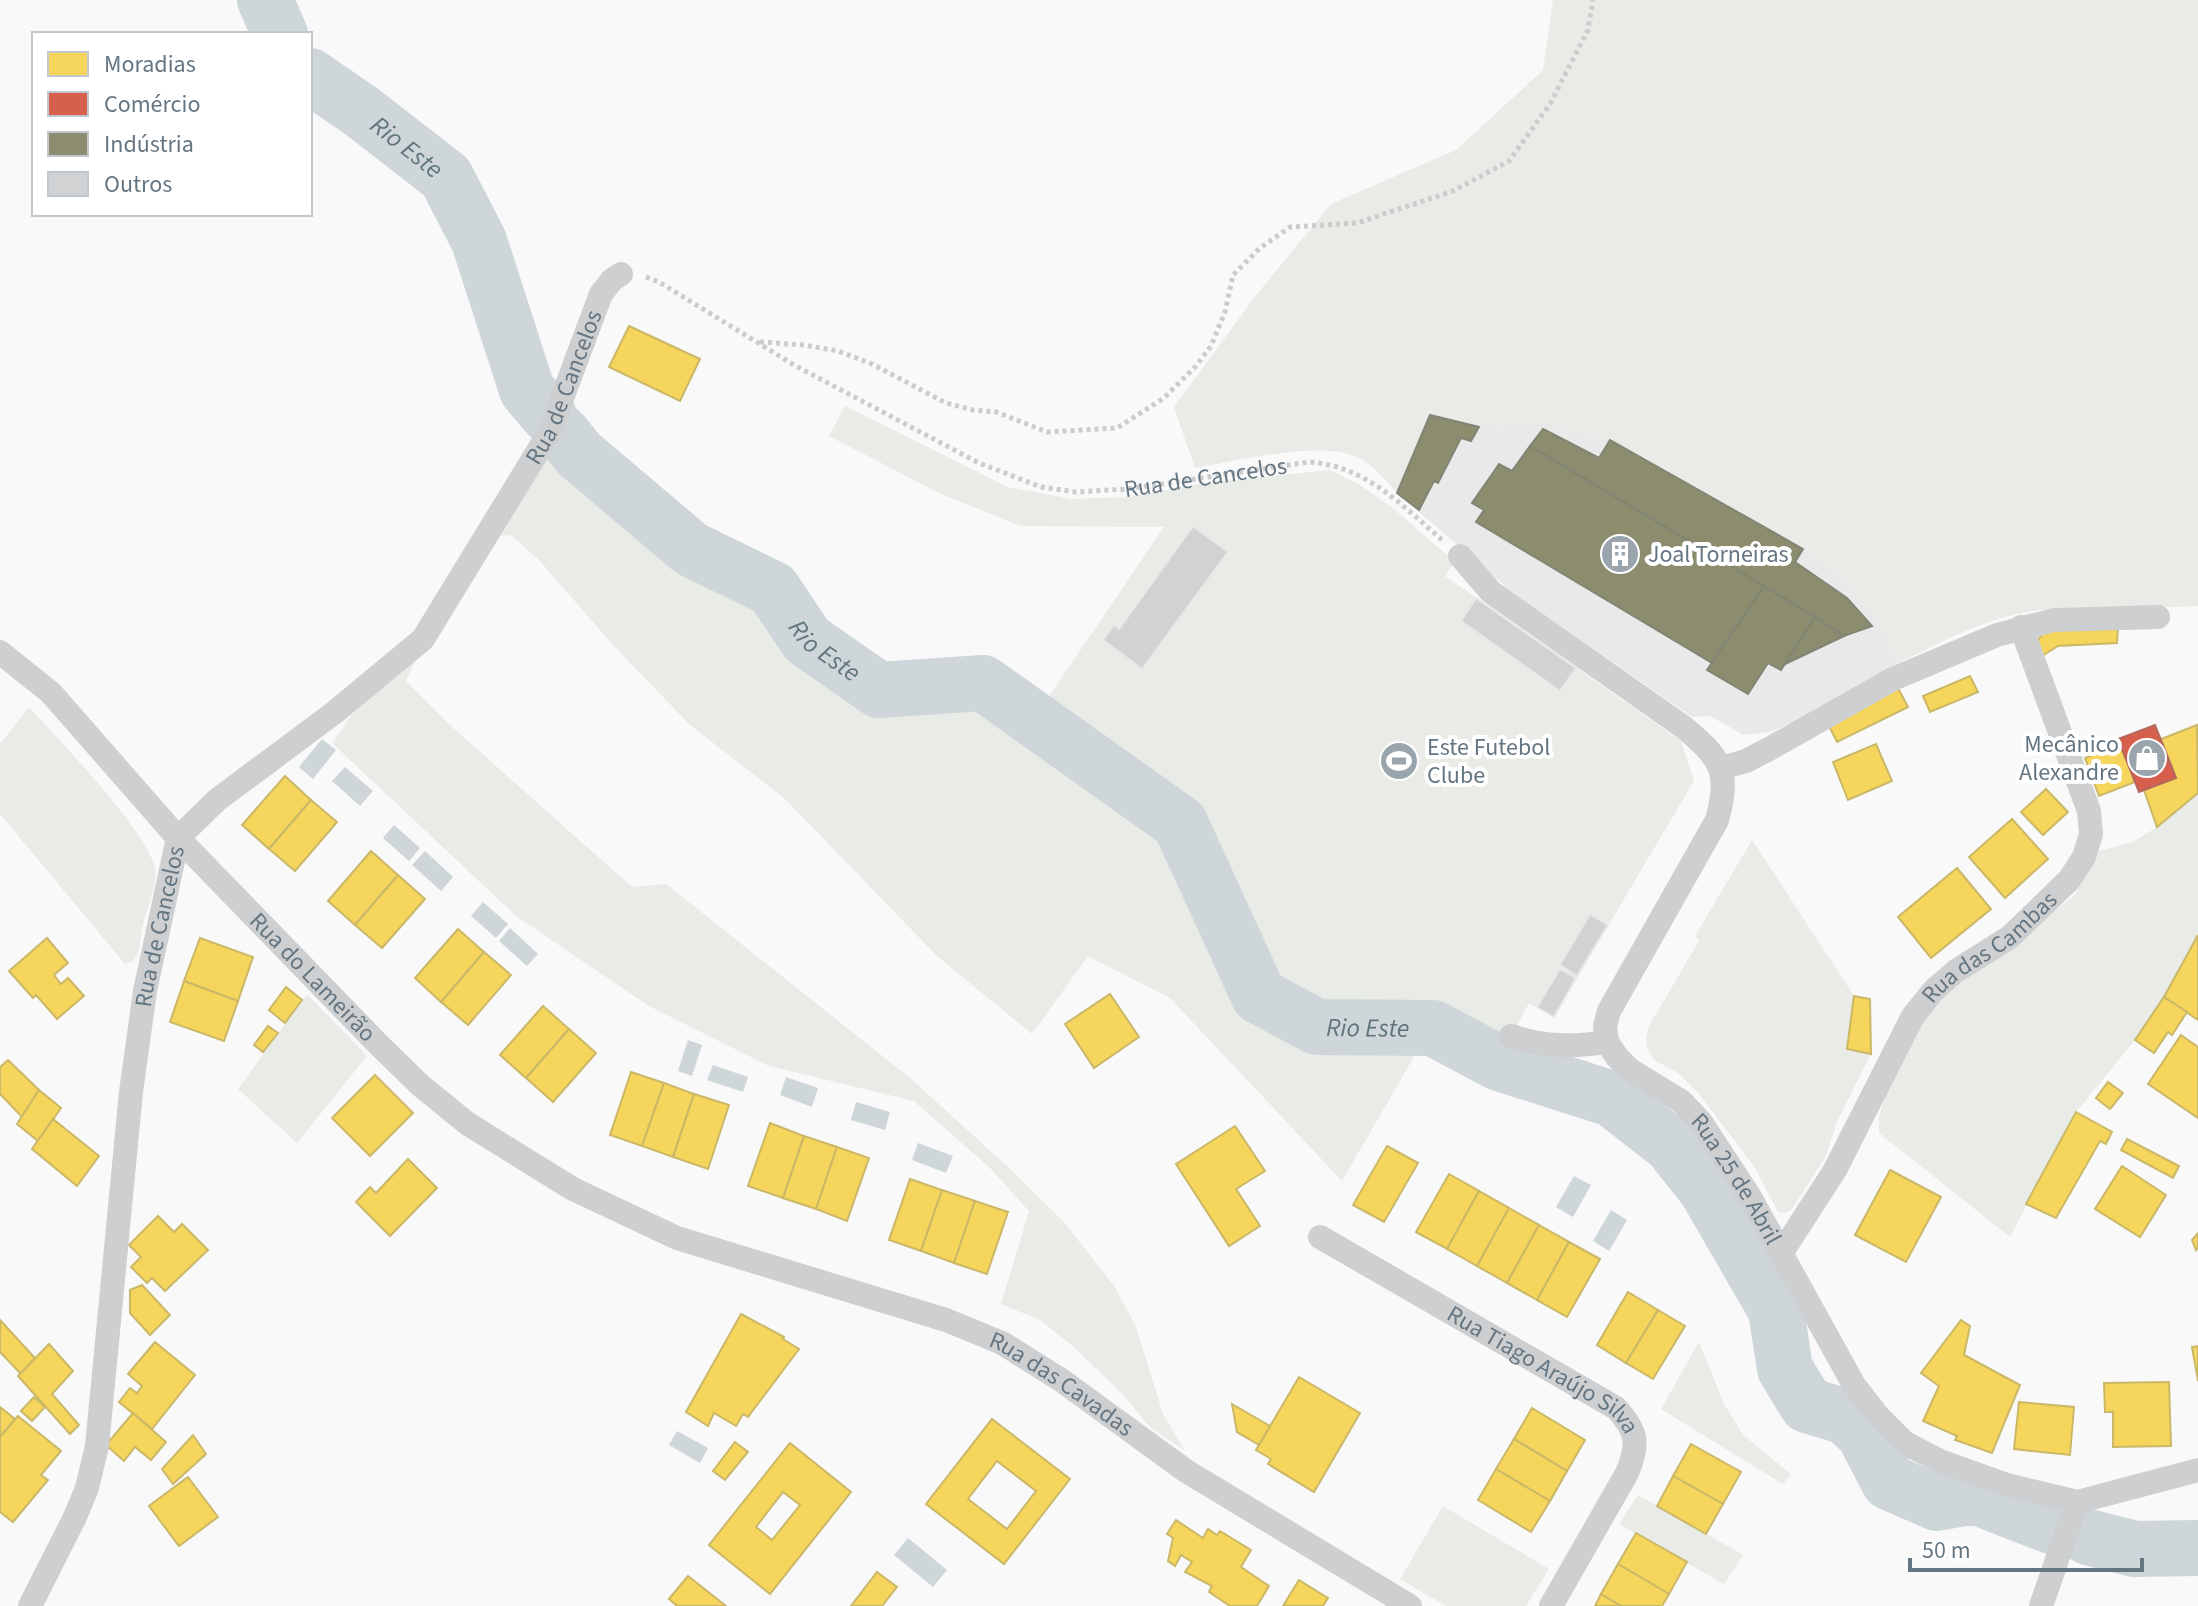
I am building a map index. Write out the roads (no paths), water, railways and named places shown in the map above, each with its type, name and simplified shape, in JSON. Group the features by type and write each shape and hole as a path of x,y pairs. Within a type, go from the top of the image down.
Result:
{"street":[{"name":"Rua de Cancelos","path":"30,1606 75,1517 87,1488 97,1446 131,1092 145,991 178,838 217,800 335,712 423,639 549,433 597,303 612,280 621,274"},
{"path":"1460,556 1491,592 1705,745 1721,768 1724,795 1717,820 1609,1011 1605,1026 1607,1042 1562,1046 1511,1036"},
{"path":"1721,768 1746,761 1893,679 2021,627 2054,620 2158,617"},
{"name":"Rua das Cambas","path":"1782,1252 1835,1170 1913,1016 1934,990 1956,971 2010,937 2069,880 2084,857 2091,834 2089,811 2021,627"},
{"name":"Rua do Lameirão","path":"0,652 42,685 73,716 178,838 420,1085 468,1124 573,1189 677,1238"},
{"name":"Rua 25 de Abril","path":"1607,1042 1630,1070 1681,1101 1701,1122 1782,1252 1854,1385 1878,1416 1905,1443 1940,1461 2007,1485 2077,1502"},
{"name":"Rua Tiago Araújo Silva","path":"1320,1237 1616,1408 1628,1421 1635,1437 1634,1455 1627,1473 1551,1606"},
{"name":"Rua das Cavadas","path":"677,1238 946,1320 1002,1343 1061,1380 1186,1471 1410,1606"},
{"path":"2041,1606 2077,1502 2198,1470"}],"waterway":[{"name":"Rio Este","path":"265,0 279,32"},
{"name":"Rio Este","path":"312,77 446,177 479,241 527,390 549,416"},
{"name":"Rio Este","path":"561,432 579,454 691,549 773,589 807,640 879,690 983,683 1180,823 1259,996 1317,1027 1433,1028 1499,1063 1612,1099 1671,1145 1706,1189 1776,1310 1785,1369 1807,1405 1846,1417 1864,1434 1889,1482 1937,1503 1974,1496 2051,1526"},
{"name":"Rio Este","path":"2088,1537 2135,1549 2198,1548"}],"place":[{"name":"Joal Torneiras","path":"1620,554"},
{"name":"Mecânico Alexandre","path":"2147,758"},
{"name":"Este Futebol Clube","path":"1399,761"}]}
